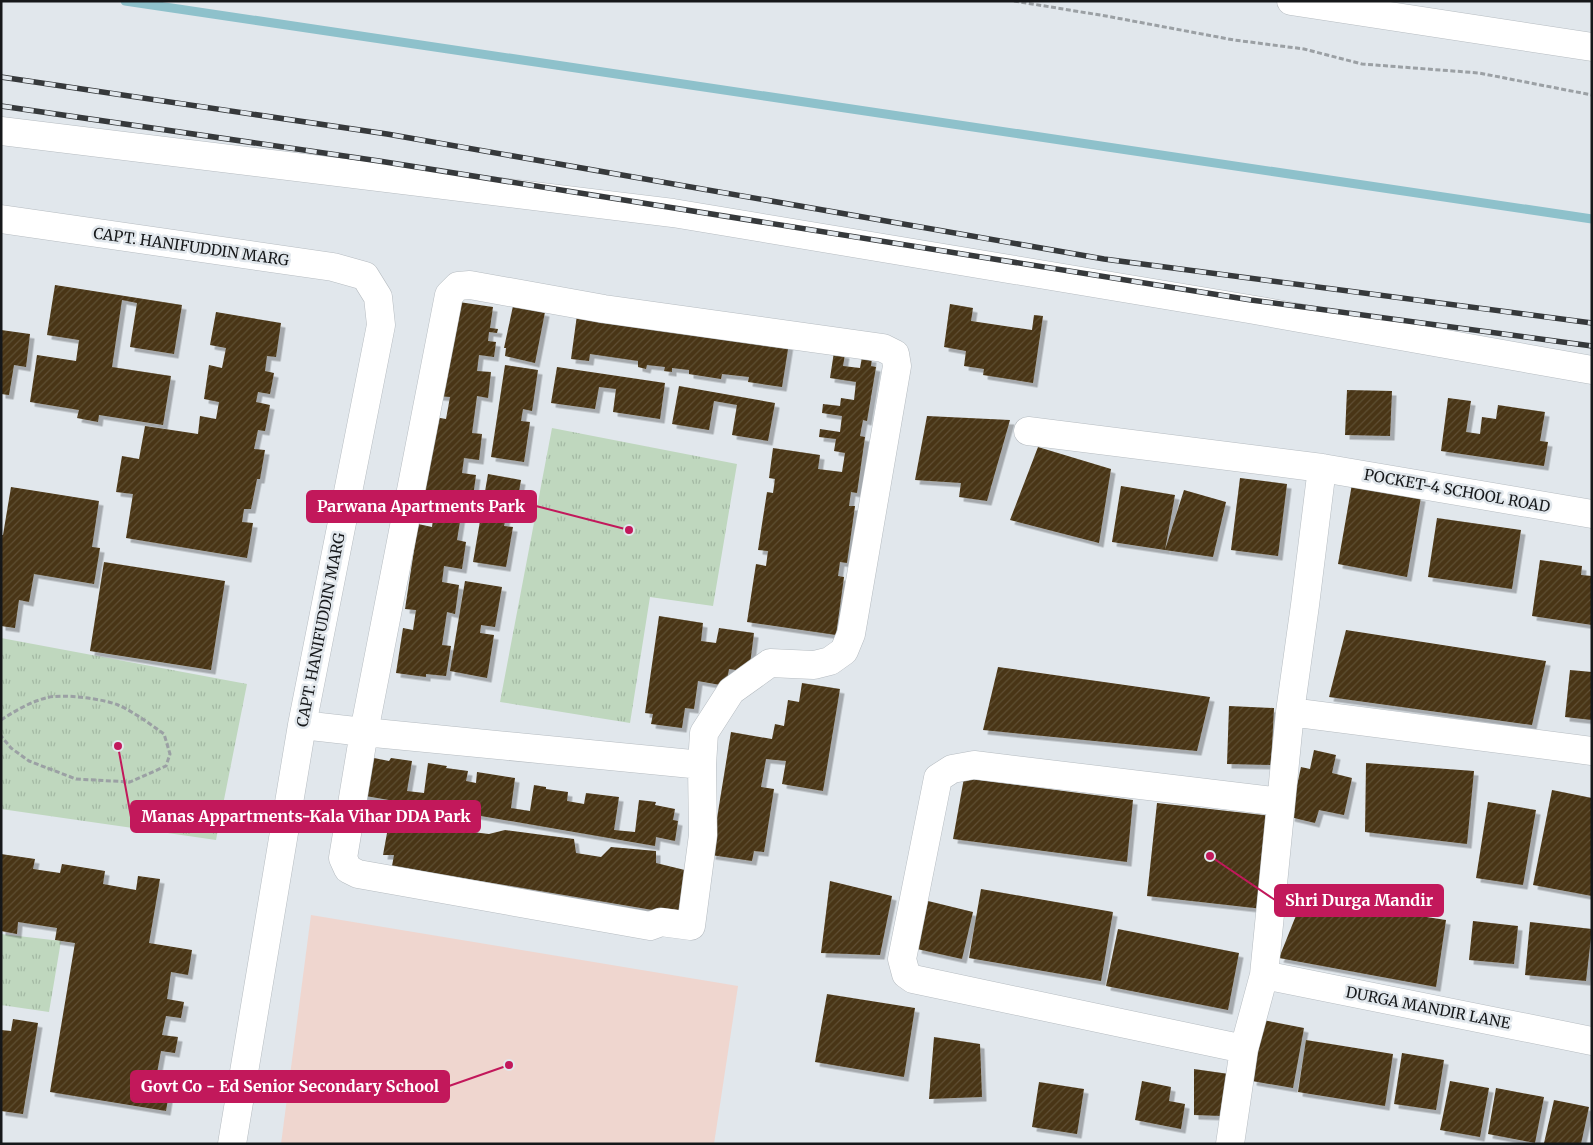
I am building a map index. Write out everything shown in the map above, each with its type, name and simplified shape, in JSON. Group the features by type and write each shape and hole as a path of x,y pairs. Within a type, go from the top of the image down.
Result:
{"main road":[{"path":"1291,1 1592,47"},
{"path":"1,131 673,213 1249,309 1592,370"},
{"name":"CAPT. HANIFUDDIN MARG","path":"1,219 333,267 365,276 378,297 382,325 302,725 232,1144"},
{"path":"470,285 604,309 882,348 895,354 897,366 894,385 851,634 844,651 830,661 814,665 770,663 731,690 704,733 702,765 703,835 690,926 661,922 650,926 358,874 348,869 343,858 364,732 449,295 458,286 470,285"},
{"name":"POCKET-4 SCHOOL ROAD","path":"1028,431 1322,468 1592,514"},
{"path":"1230,1144 1244,1049 1264,975 1290,712 1306,606 1322,468"},
{"path":"1290,712 1592,752"},
{"path":"302,725 702,765"},
{"path":"1244,1049 913,979 906,974 902,959 938,778 952,769 974,765 1281,802"},
{"name":"DURGA MANDIR LANE","path":"1264,975 1592,1041"}],"path":[{"path":"1014,1 1234,40 1304,49 1362,64 1479,73 1592,95"},
{"path":"1,720 18,710 48,697 82,697 118,705 146,722 164,734 170,754 166,766 130,782 76,779 29,761 11,748 1,736"}],"shaded area":[{"path":"311,915 738,986 714,1144 281,1144"}],"green space":[{"path":"552,428 737,464 713,606 650,597 630,723 500,702"},
{"path":"1,638 247,684 216,840 1,809"},
{"path":"1,934 61,941 49,1012 1,1005"}],"building":[{"path":"55,285 182,305 174,354 130,347 137,303 122,300 112,367 171,376 163,425 99,415 98,422 77,418 79,410 30,402 37,355 76,361 79,340 47,335"},
{"path":"452,301 493,307 490,328 498,329 497,333 489,332 488,341 496,342 494,357 479,355 477,371 491,372 488,398 477,396 472,433 482,434 479,460 464,458 462,473 476,475 472,504 463,503 457,540 466,542 462,569 444,566 442,582 459,585 455,614 447,612 442,645 451,646 446,676 426,674 426,677 396,673 403,628 413,630 416,610 405,609 418,524 432,527 435,505 422,503 434,417 446,419 450,397 438,396"},
{"path":"950,304 973,308 971,321 1032,330 1034,315 1043,316 1033,383 983,375 984,369 964,366 966,351 944,347"},
{"path":"513,306 545,312 535,363 505,356 506,348 504,348"},
{"path":"216,312 281,323 276,357 267,356 265,371 274,373 270,394 258,392 256,402 270,405 265,431 258,430 254,449 265,450 260,479 257,479 251,509 244,509 242,522 253,523 247,558 126,538 133,494 116,492 122,456 139,459 145,426 198,434 200,416 216,419 219,402 204,399 209,365 222,368 226,348 210,345"},
{"path":"577,315 789,343 782,387 748,382 749,377 722,374 721,379 689,374 689,370 672,368 672,372 664,371 665,367 647,365 646,369 638,367 638,361 590,354 589,361 571,359"},
{"path":"1,330 30,334 26,367 14,365 9,395 1,394"},
{"path":"834,352 845,354 843,366 860,368 862,357 872,358 871,366 876,367 867,421 863,420 860,436 865,437 857,493 851,492 849,506 855,506 847,563 840,562 838,576 844,577 836,635 747,622 756,564 766,566 768,551 758,550 767,492 773,493 775,479 769,478 773,448 820,455 818,469 842,472 845,453 834,451 836,439 819,437 820,429 840,432 842,416 822,413 823,404 840,406 841,398 854,400 856,382 830,378"},
{"path":"505,365 538,370 532,411 523,409 521,421 530,422 524,462 491,457"},
{"path":"557,367 665,383 660,419 613,412 616,389 599,387 595,409 551,403"},
{"path":"679,386 775,403 768,441 732,435 737,405 714,401 709,430 672,424"},
{"path":"1347,390 1392,391 1390,436 1345,435"},
{"path":"1448,398 1471,401 1466,432 1480,434 1482,417 1496,419 1498,405 1545,412 1540,441 1548,442 1544,466 1441,451"},
{"path":"927,416 1010,420 987,501 959,497 961,483 915,480"},
{"path":"1038,447 1111,469 1099,543 1010,520"},
{"path":"488,474 521,480 515,515 507,513 504,526 513,527 506,567 473,562"},
{"path":"1240,478 1287,484 1278,556 1231,550"},
{"path":"1352,484 1421,497 1407,577 1338,564"},
{"path":"1121,486 1175,495 1165,550 1112,542"},
{"path":"11,487 99,501 92,547 100,548 94,584 34,574 29,602 19,600 15,628 1,626 1,535 3,535"},
{"path":"1184,490 1226,502 1213,557 1165,550"},
{"path":"1437,518 1521,530 1512,589 1428,577"},
{"path":"1540,560 1582,566 1581,575 1592,576 1592,625 1532,616"},
{"path":"104,562 225,581 211,670 90,651"},
{"path":"465,581 502,587 495,627 481,625 480,633 494,635 487,678 450,671"},
{"path":"659,616 703,623 701,641 716,643 719,628 754,633 749,672 729,669 726,686 698,681 694,709 685,708 682,728 651,724 653,714 645,713"},
{"path":"1346,630 1546,661 1532,725 1329,697"},
{"path":"998,667 1210,697 1197,751 983,730"},
{"path":"1570,670 1592,672 1592,720 1565,717"},
{"path":"802,683 840,689 823,791 782,784 786,761 766,759 761,787 774,789 764,852 754,851 752,861 711,855 731,732 772,739 775,724 784,726 788,700 799,702"},
{"path":"1229,706 1274,708 1271,765 1227,764"},
{"path":"1314,750 1336,755 1332,773 1352,778 1344,815 1319,810 1315,823 1290,817 1301,767 1310,769"},
{"path":"369,757 389,761 391,758 412,761 407,791 424,793 428,763 468,771 466,781 476,783 477,772 515,778 511,808 530,811 534,785 568,792 567,801 584,804 586,793 619,797 614,830 635,832 639,800 656,802 655,805 675,809 673,820 678,821 675,841 656,837 655,846 360,795"},
{"path":"1366,763 1474,771 1467,844 1365,832"},
{"path":"964,778 1133,800 1127,862 953,839"},
{"path":"1552,790 1592,798 1592,896 1533,885"},
{"path":"1488,802 1536,810 1523,885 1476,878"},
{"path":"1157,803 1273,816 1263,909 1147,896"},
{"path":"403,810 465,820 464,831 489,834 505,830 574,839 576,853 601,857 611,847 656,851 656,863 693,872 688,916 392,866 394,855 383,855 389,822 400,821"},
{"path":"1,854 35,859 33,869 60,873 62,864 105,871 103,884 136,890 138,876 160,879 149,943 192,950 188,975 171,972 167,999 184,1002 181,1018 166,1016 162,1035 178,1037 175,1053 161,1051 157,1073 172,1075 166,1111 50,1092 75,943 55,940 57,928 18,922 17,934 1,931"},
{"path":"830,881 892,896 880,955 821,953"},
{"path":"981,889 1113,912 1101,981 969,958"},
{"path":"1303,898 1446,920 1436,987 1279,958"},
{"path":"928,901 973,912 962,959 917,949"},
{"path":"1473,921 1518,926 1514,964 1469,960"},
{"path":"1530,922 1592,929 1586,981 1525,975"},
{"path":"1118,929 1239,953 1228,1010 1106,986"},
{"path":"827,994 915,1008 904,1077 815,1062"},
{"path":"13,1019 38,1023 23,1114 1,1111 1,1030 11,1031"},
{"path":"1263,1020 1304,1028 1293,1088 1252,1081"},
{"path":"934,1037 980,1044 982,1097 929,1099"},
{"path":"1306,1040 1393,1054 1385,1106 1298,1092"},
{"path":"1402,1053 1444,1060 1436,1110 1394,1104"},
{"path":"1194,1069 1229,1074 1222,1116 1194,1115"},
{"path":"1142,1081 1171,1087 1169,1101 1185,1104 1181,1129 1135,1120"},
{"path":"1450,1081 1489,1088 1480,1137 1440,1130"},
{"path":"1039,1082 1084,1089 1077,1134 1032,1127"},
{"path":"1496,1088 1544,1097 1535,1143 1488,1134"},
{"path":"1554,1100 1589,1107 1581,1144 1544,1143"}],"waterway":[{"path":"125,1 1592,219"}],"railway":[{"path":"1,77 387,134 1104,259 1592,323"},
{"path":"1,106 379,161 1251,300 1592,346"}],"place":[{"name":"Parwana Apartments Park","path":"629,530"},
{"name":"Manas Appartments-Kala Vihar DDA Park","path":"118,746"},
{"name":"Shri Durga Mandir","path":"1210,856"},
{"name":"Govt Co - Ed Senior Secondary School","path":"509,1065"}]}
